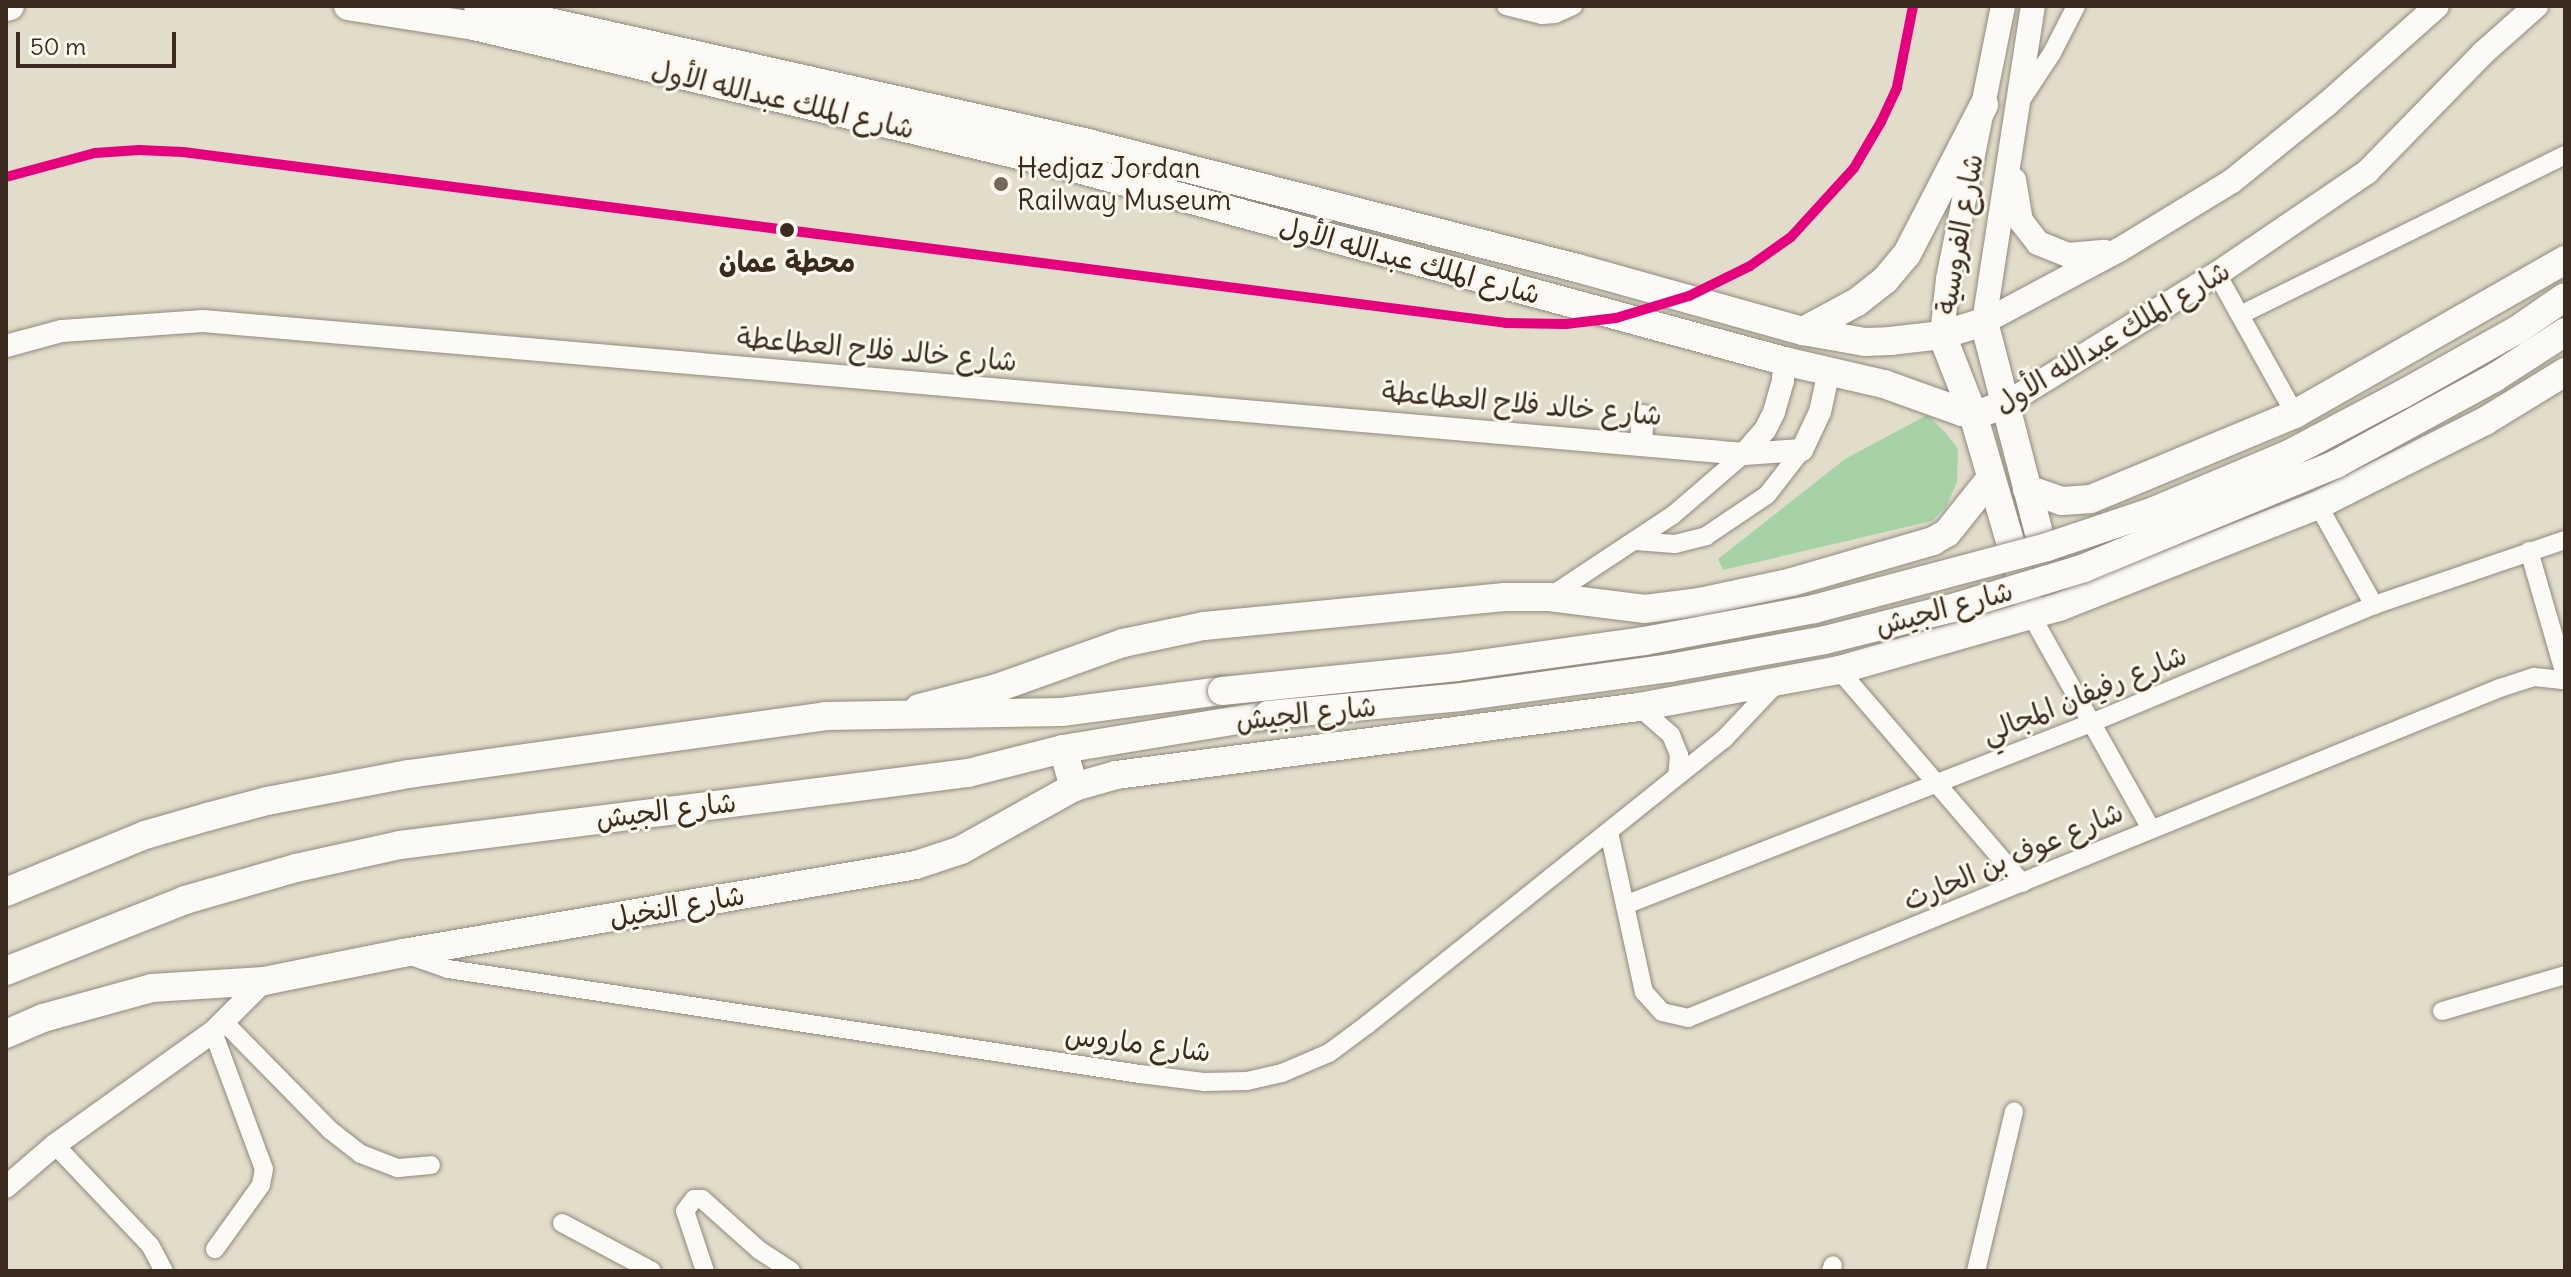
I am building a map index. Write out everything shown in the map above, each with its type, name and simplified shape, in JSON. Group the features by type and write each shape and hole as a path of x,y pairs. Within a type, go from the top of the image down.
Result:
{"main road":[{"name":"شارع الملك عبدالله الأول","path":"348,6 425,12 1078,169 1784,361 1884,384 1973,414 2007,403 2217,274 2367,172 2483,53 2536,6"},
{"name":"شارع الملك عبدالله الأول","path":"478,6 1084,142 1577,268 1803,331 1865,342 1942,335 1984,322 2119,250 2232,181 2327,104 2437,6"},
{"name":"شارع الفروسية","path":"2003,6 1948,279 1942,335 1973,414 2031,615"},
{"name":"شارع الفروسية","path":"2033,6 2021,100 1984,322 2059,607"},
{"path":"1803,331 1857,302 1885,280 1907,254 1984,105"},
{"path":"2013,142 2014,195 2028,233 2051,250 2068,255 2119,250"},
{"path":"2027,489 2062,501 2091,499 2295,414 2565,260"},
{"name":"شارع الجيش","path":"6,892 145,835 306,793 409,774 784,721 898,713 1062,712 1222,691 1457,667 1645,641 1814,609 2047,547 2154,511 2289,454 2517,330 2565,297"},
{"name":"شارع الجيش","path":"6,971 185,900 296,868 400,845 968,773 1063,749 1268,715 1461,697 1670,668 1825,640 1956,607 2084,568 2336,464 2494,378 2565,332"},
{"name":"شارع النخيل","path":"6,1034 43,1018 152,988 264,981 403,953 916,865 961,850 1074,787 1131,773 1639,707 1839,670 2059,607 2318,505 2485,421 2565,372"},
{"path":"898,713 997,688 1083,656 1163,633 1445,601 1549,597 1617,606 1672,607 1792,582 1933,541 1947,533 1991,478"},
{"path":"1063,749 1074,787"}],"street":[{"path":"1506,6 1542,15 1555,14 1573,6"},
{"path":"2021,100 2052,53 2076,6"},
{"path":"2240,315 2565,155"},
{"path":"2217,274 2295,414"},
{"name":"شارع خالد فلاح العطاعطة","path":"6,346 62,331 203,321 1744,454 1802,450"},
{"path":"1549,597 1692,501 1744,454 1774,412 1780,396 1784,361"},
{"path":"1635,541 1675,544 1706,536 1767,495 1802,450 1820,412 1829,371"},
{"path":"1641,443 1643,416"},
{"path":"2318,505 2374,605"},
{"name":"شارع رفيفان المجالي","path":"1625,905 2091,723 2374,605 2565,540"},
{"name":"شارع عوف بن الحارث","path":"1609,832 1644,992 1662,1012 1688,1018 2518,681 2534,677 2565,678 2529,551"},
{"name":"شارع الفروسية","path":"2031,615 2151,829"},
{"path":"1839,670 2022,883"},
{"name":"شارع ماروس","path":"403,953 448,969 497,977 1140,1074 1204,1082 1247,1081 1282,1073 1329,1053 1743,722 1776,684"},
{"path":"1639,707 1671,735 1679,755 1677,776"},
{"path":"490,938 487,958 497,977"},
{"path":"2442,1011 2565,975"},
{"path":"6,1187 55,1145 218,1027 264,981"},
{"path":"218,1027 330,1130 361,1154 398,1168 431,1165"},
{"path":"215,1249 261,1185 264,1169 218,1027"},
{"path":"1976,1271 2014,1111"},
{"path":"55,1145 150,1245 164,1271"},
{"path":"705,1271 685,1211 694,1199 702,1199 759,1250 791,1271"},
{"path":"562,1223 652,1271"}],"green space":[{"path":"1927,415 1958,449 1957,482 1946,507 1932,521 1723,570 1718,559 1845,459"}],"transit line":[{"path":"6,177 95,153 139,150 183,152 1506,323 1566,324 1616,318 1689,296 1750,266 1791,237 1854,168 1881,122 1897,87 1913,6"}],"place":[{"name":"Hedjaz Jordan Railway Museum","path":"1001,184"},
{"name":"محطة عمان","path":"787,230"}]}
